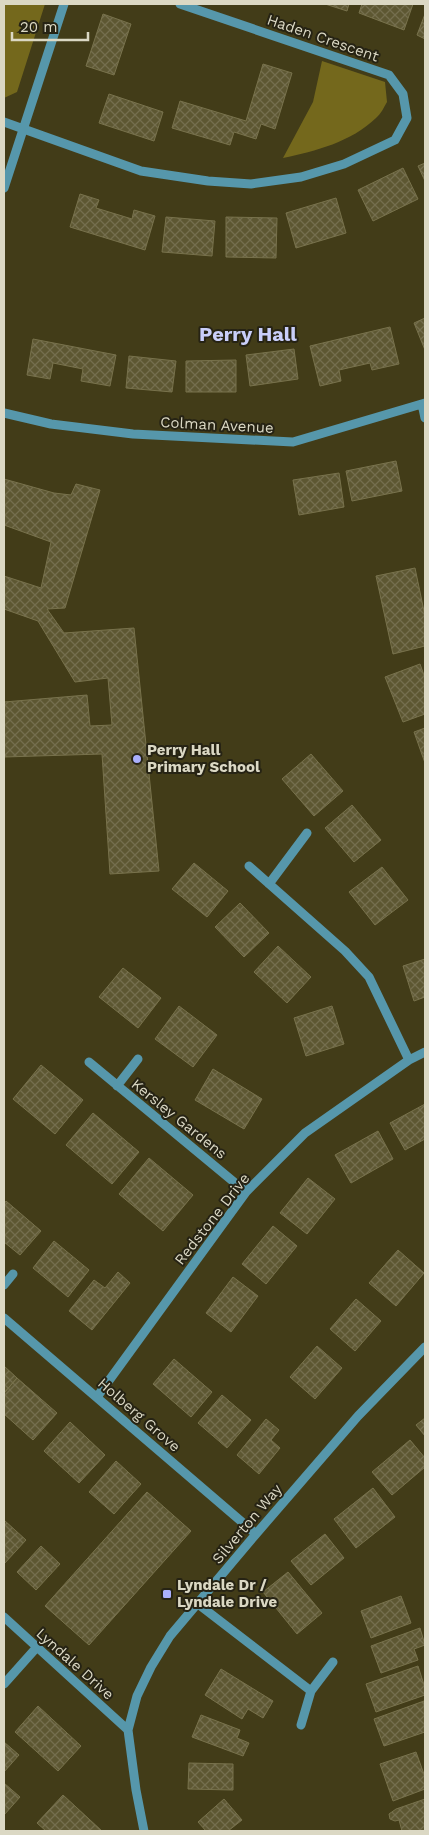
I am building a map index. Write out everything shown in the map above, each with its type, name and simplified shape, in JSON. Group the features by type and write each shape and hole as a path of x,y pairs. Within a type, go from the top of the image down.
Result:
{"street":[{"path":"4,188 64,4"},
{"name":"Haden Crescent","path":"4,122 141,171 208,181 251,184 301,177 344,164 396,140 407,118 403,94 389,75 180,4"},
{"path":"423,403 425,418"},
{"name":"Colman Avenue","path":"4,413 51,424 133,434 293,442 423,403"},
{"path":"269,884 307,833"},
{"path":"249,866 345,951 369,977 409,1060"},
{"name":"Redstone Drive","path":"97,1397 246,1192 305,1133 409,1060 425,1052"},
{"name":"Kersley Gardens","path":"117,1086 138,1058"},
{"name":"Kersley Gardens","path":"89,1062 246,1192"},
{"path":"4,1284 13,1274"},
{"name":"Holberg Grove","path":"4,1318 256,1534"},
{"name":"Silverton Way","path":"144,1831 128,1730 137,1696 151,1667 170,1636 256,1534 358,1416 425,1348"},
{"path":"198,1604 311,1691"},
{"name":"Lyndale Drive","path":"4,1617 128,1730"},
{"path":"4,1684 36,1647"},
{"path":"301,1725 311,1691 333,1662"}],"shaded area":[{"path":"4,4 45,4 17,92 4,98"},
{"path":"322,61 385,82 387,102 378,116 356,133 320,149 283,158 313,102"}],"building":[{"path":"325,4 349,4 347,11"},
{"path":"362,4 413,4 404,30 359,13"},
{"path":"103,14 131,24 114,75 86,66"},
{"path":"425,14 425,39 417,35"},
{"path":"263,64 292,73 275,129 261,124 256,139 234,132 230,145 172,128 180,101 246,121"},
{"path":"109,94 163,112 154,141 99,123"},
{"path":"425,163 425,181 418,166"},
{"path":"403,168 418,199 373,221 358,190"},
{"path":"80,194 99,200 96,208 132,219 134,210 155,216 145,250 70,227"},
{"path":"336,198 346,233 296,248 286,213"},
{"path":"166,217 215,221 212,256 162,252"},
{"path":"226,217 277,218 276,258 226,257"},
{"path":"425,318 425,350 414,323"},
{"path":"390,327 399,364 372,370 370,363 339,370 341,381 320,386 310,346"},
{"path":"33,339 116,355 110,386 81,381 83,369 53,363 50,379 27,375"},
{"path":"294,349 298,379 250,386 246,355"},
{"path":"129,356 176,361 172,392 126,388"},
{"path":"236,360 236,392 186,392 186,361"},
{"path":"396,461 402,491 352,501 346,471"},
{"path":"339,473 344,507 299,515 293,480"},
{"path":"4,479 54,493 71,495 76,484 100,490 65,608 47,609 64,633 134,628 159,871 110,874 102,754 4,757 4,702 87,695 90,726 112,725 108,678 75,682 38,621 4,609 4,576 41,588 51,542 4,525"},
{"path":"415,568 425,616 425,646 393,654 376,576"},
{"path":"420,664 425,678 425,714 403,722 385,677"},
{"path":"425,728 425,763 414,732"},
{"path":"311,754 343,791 314,816 282,779"},
{"path":"352,805 381,840 354,862 325,828"},
{"path":"194,863 228,891 207,917 172,889"},
{"path":"382,867 408,900 375,925 349,892"},
{"path":"240,903 269,933 244,957 215,927"},
{"path":"278,946 311,977 287,1003 254,972"},
{"path":"425,959 425,997 414,1001 403,966"},
{"path":"123,968 161,998 138,1028 99,997"},
{"path":"179,1006 217,1035 193,1067 155,1039"},
{"path":"332,1006 344,1044 306,1056 294,1018"},
{"path":"41,1065 83,1100 55,1134 13,1099"},
{"path":"213,1069 262,1099 244,1129 195,1100"},
{"path":"425,1104 425,1139 405,1150 390,1123"},
{"path":"93,1113 139,1152 112,1184 66,1145"},
{"path":"378,1131 393,1159 351,1183 335,1155"},
{"path":"149,1158 193,1195 163,1231 119,1194"},
{"path":"308,1178 335,1199 307,1234 280,1213"},
{"path":"6,1201 41,1231 20,1255 4,1242 4,1204"},
{"path":"273,1226 297,1246 266,1284 242,1264"},
{"path":"54,1241 89,1270 68,1297 33,1268"},
{"path":"398,1250 424,1273 396,1306 369,1283"},
{"path":"118,1272 130,1283 92,1330 69,1311 94,1280 105,1288"},
{"path":"233,1277 258,1296 231,1332 206,1313"},
{"path":"356,1299 381,1321 355,1351 330,1329"},
{"path":"317,1346 342,1368 315,1399 290,1377"},
{"path":"174,1359 212,1392 191,1417 153,1384"},
{"path":"4,1366 17,1378 4,1393"},
{"path":"17,1378 57,1413 33,1440 4,1414 4,1393"},
{"path":"222,1395 251,1420 227,1448 198,1423"},
{"path":"425,1418 425,1436 416,1425"},
{"path":"266,1419 279,1430 271,1440 280,1448 259,1474 237,1455"},
{"path":"70,1422 105,1455 79,1483 44,1451"},
{"path":"410,1440 425,1458 425,1467 392,1495 372,1472"},
{"path":"116,1461 141,1484 114,1514 89,1492"},
{"path":"373,1488 395,1517 356,1548 334,1519"},
{"path":"147,1492 191,1531 89,1645 45,1606"},
{"path":"4,1520 26,1540 4,1564"},
{"path":"325,1534 344,1558 311,1585 291,1561"},
{"path":"41,1546 60,1564 36,1590 17,1572"},
{"path":"288,1572 322,1613 297,1634 263,1592"},
{"path":"401,1596 411,1623 371,1638 361,1611"},
{"path":"420,1628 425,1645 414,1649 418,1660 381,1673 371,1646"},
{"path":"418,1666 425,1688 425,1695 376,1712 366,1684"},
{"path":"221,1669 273,1701 263,1718 248,1709 242,1719 205,1695"},
{"path":"424,1701 425,1732 384,1746 374,1719"},
{"path":"38,1706 81,1746 58,1771 15,1732"},
{"path":"201,1715 240,1730 237,1738 249,1743 243,1756 192,1737"},
{"path":"4,1742 19,1755 4,1772"},
{"path":"416,1752 425,1777 425,1789 393,1801 380,1764"},
{"path":"189,1763 233,1764 233,1790 188,1789"},
{"path":"4,1783 20,1797 4,1815"},
{"path":"63,1795 102,1831 46,1831 37,1823"},
{"path":"224,1799 242,1820 228,1831 206,1831 198,1822"},
{"path":"425,1799 425,1831 402,1831 399,1820 390,1819 389,1814 396,1809"}],"place":[{"name":"Perry Hall Primary School","path":"137,759"},
{"name":"Lyndale Dr / Lyndale Drive","path":"167,1594"}],"district":[{"name":"Perry Hall","path":"248,334"}]}
